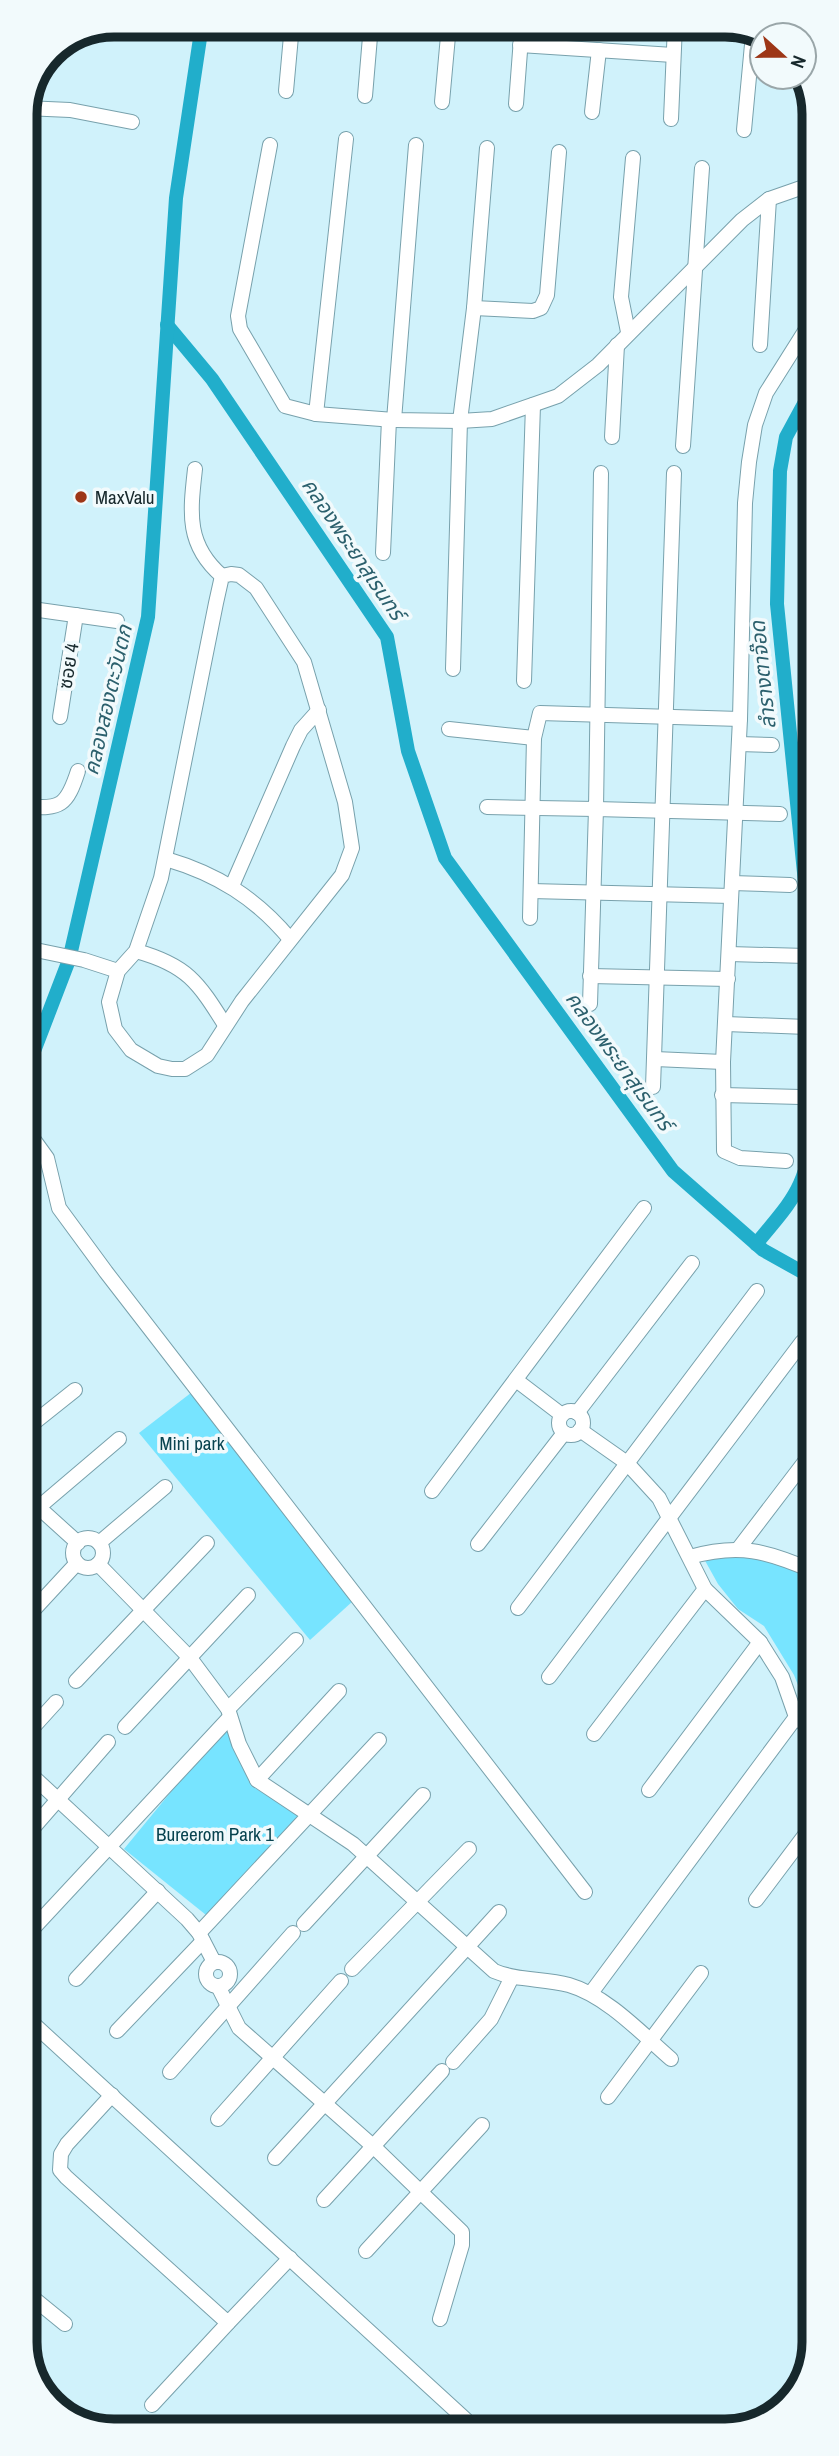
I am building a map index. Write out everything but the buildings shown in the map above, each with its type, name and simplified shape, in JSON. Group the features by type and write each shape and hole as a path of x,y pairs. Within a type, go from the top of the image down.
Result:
{"street":[{"path":"286,91 291,37"},
{"path":"365,96 370,37"},
{"path":"442,102 448,37"},
{"path":"516,103 521,37"},
{"path":"671,119 674,37"},
{"path":"520,45 673,55"},
{"path":"592,112 599,50"},
{"path":"744,130 748,87"},
{"path":"37,109 70,110 132,122"},
{"path":"316,414 346,139"},
{"path":"270,145 238,316 240,329 282,404 316,414 391,420 492,419 558,396 598,365 741,220 769,199 802,187"},
{"path":"383,553 391,420 416,145"},
{"path":"453,668 460,421 474,308 487,148"},
{"path":"474,308 533,311 541,307 547,295 559,152"},
{"path":"628,332 621,297 633,158"},
{"path":"683,446 702,168"},
{"path":"760,345 769,199"},
{"path":"786,1161 740,1158 724,1151 722,1095 740,719 745,503 755,425 776,372 802,334"},
{"path":"612,438 617,345"},
{"path":"524,681 533,405"},
{"path":"195,469 192,514 196,545 205,562 222,576 239,575 256,588 304,662 345,802 352,848 342,875 225,1025 207,1055 185,1069 158,1066 142,1059 121,1040 110,1015 108,1002 118,971 136,951 166,859 222,576"},
{"path":"590,1004 601,473"},
{"path":"653,1087 674,473"},
{"path":"37,610 117,621"},
{"name":"ซอย 4","path":"60,717 76,615"},
{"path":"232,886 293,746 301,730 319,710"},
{"path":"530,918 534,738 537,717 543,712 740,719"},
{"path":"449,729 534,738"},
{"path":"739,744 772,745"},
{"path":"37,807 59,806 72,791 78,771"},
{"path":"487,807 780,814"},
{"path":"166,859 232,886 259,906 290,939"},
{"path":"531,891 660,893 790,885"},
{"path":"37,950 118,971"},
{"path":"136,951 171,962 185,970 207,996 225,1025"},
{"path":"729,954 802,956"},
{"path":"590,976 728,979"},
{"path":"726,1024 802,1027"},
{"path":"655,1059 723,1062"},
{"path":"722,1095 801,1097"},
{"path":"37,1144 47,1158 59,1208 585,1892"},
{"path":"432,1492 643,1208"},
{"path":"516,1380 569,1414 582,1421 580,1430 572,1435 564,1433 559,1426 569,1414 692,1263"},
{"path":"517,1608 757,1291"},
{"path":"549,1677 802,1342"},
{"path":"37,1420 75,1390"},
{"path":"580,1430 627,1463 659,1498 705,1588 760,1642 782,1677 796,1717 802,1722"},
{"path":"478,1544 564,1433"},
{"path":"37,1497 119,1440"},
{"path":"739,1548 802,1465"},
{"path":"99,1543 165,1487"},
{"path":"37,1508 78,1542"},
{"path":"89,1538 99,1543 103,1554 99,1564 88,1568 78,1563 74,1553 78,1542 89,1538"},
{"path":"76,1681 206,1542"},
{"path":"690,1557 739,1548 774,1556 802,1566"},
{"path":"37,1606 78,1563"},
{"path":"99,1564 190,1658 229,1713 239,1744 257,1780 368,1857 494,1971 512,1977 564,1984 591,1993 671,2059"},
{"path":"594,1734 705,1588"},
{"path":"125,1727 248,1595"},
{"path":"37,1923 296,1640"},
{"path":"649,1790 760,1642"},
{"path":"257,1780 339,1690"},
{"path":"37,1723 56,1702"},
{"path":"591,1993 802,1710"},
{"path":"117,2031 379,1740"},
{"path":"37,1824 108,1742"},
{"path":"37,1780 158,1891 201,1937 214,1962 225,1963 230,1972 228,1982 218,1986 239,2028 374,2147 458,2227 463,2238 440,2319"},
{"path":"170,2073 298,1928 368,1857 423,1795"},
{"path":"756,1900 802,1839"},
{"path":"352,1969 469,1849"},
{"path":"76,1979 158,1891"},
{"path":"275,2158 499,1912"},
{"path":"608,2097 701,1973"},
{"path":"324,2200 491,2019 512,1977"},
{"path":"218,2119 341,1981"},
{"path":"37,2027 290,2258 456,2419"},
{"path":"112,2095 67,2144 61,2154 60,2170 228,2323"},
{"path":"366,2251 482,2125"},
{"path":"152,2405 290,2258"},
{"path":"37,2301 65,2324"}],"green space":[{"name":"Mini park","path":"196,1389 353,1601 310,1640 139,1433"},
{"path":"737,1551 802,1572 802,1693 764,1626 738,1609 718,1584 703,1557"},
{"name":"Bureerom Park 1","path":"225,1726 253,1787 310,1821 216,1923 124,1849"}],"waterway":[{"name":"คลองสองตะวันตก","path":"37,1043 69,960 148,617 176,198 200,37"},
{"name":"คลองพระยาสุเรนทร์","path":"167,325 212,379 387,637 408,751 445,858 673,1171 763,1250 802,1272"},
{"name":"ลำรางตาจ๊อด","path":"802,407 786,437 780,471 777,604 802,853"},
{"name":"ลำรางตาจ๊อด","path":"756,1244 788,1205 802,1178"}],"place":[{"name":"MaxValu","path":"81,497"}]}
